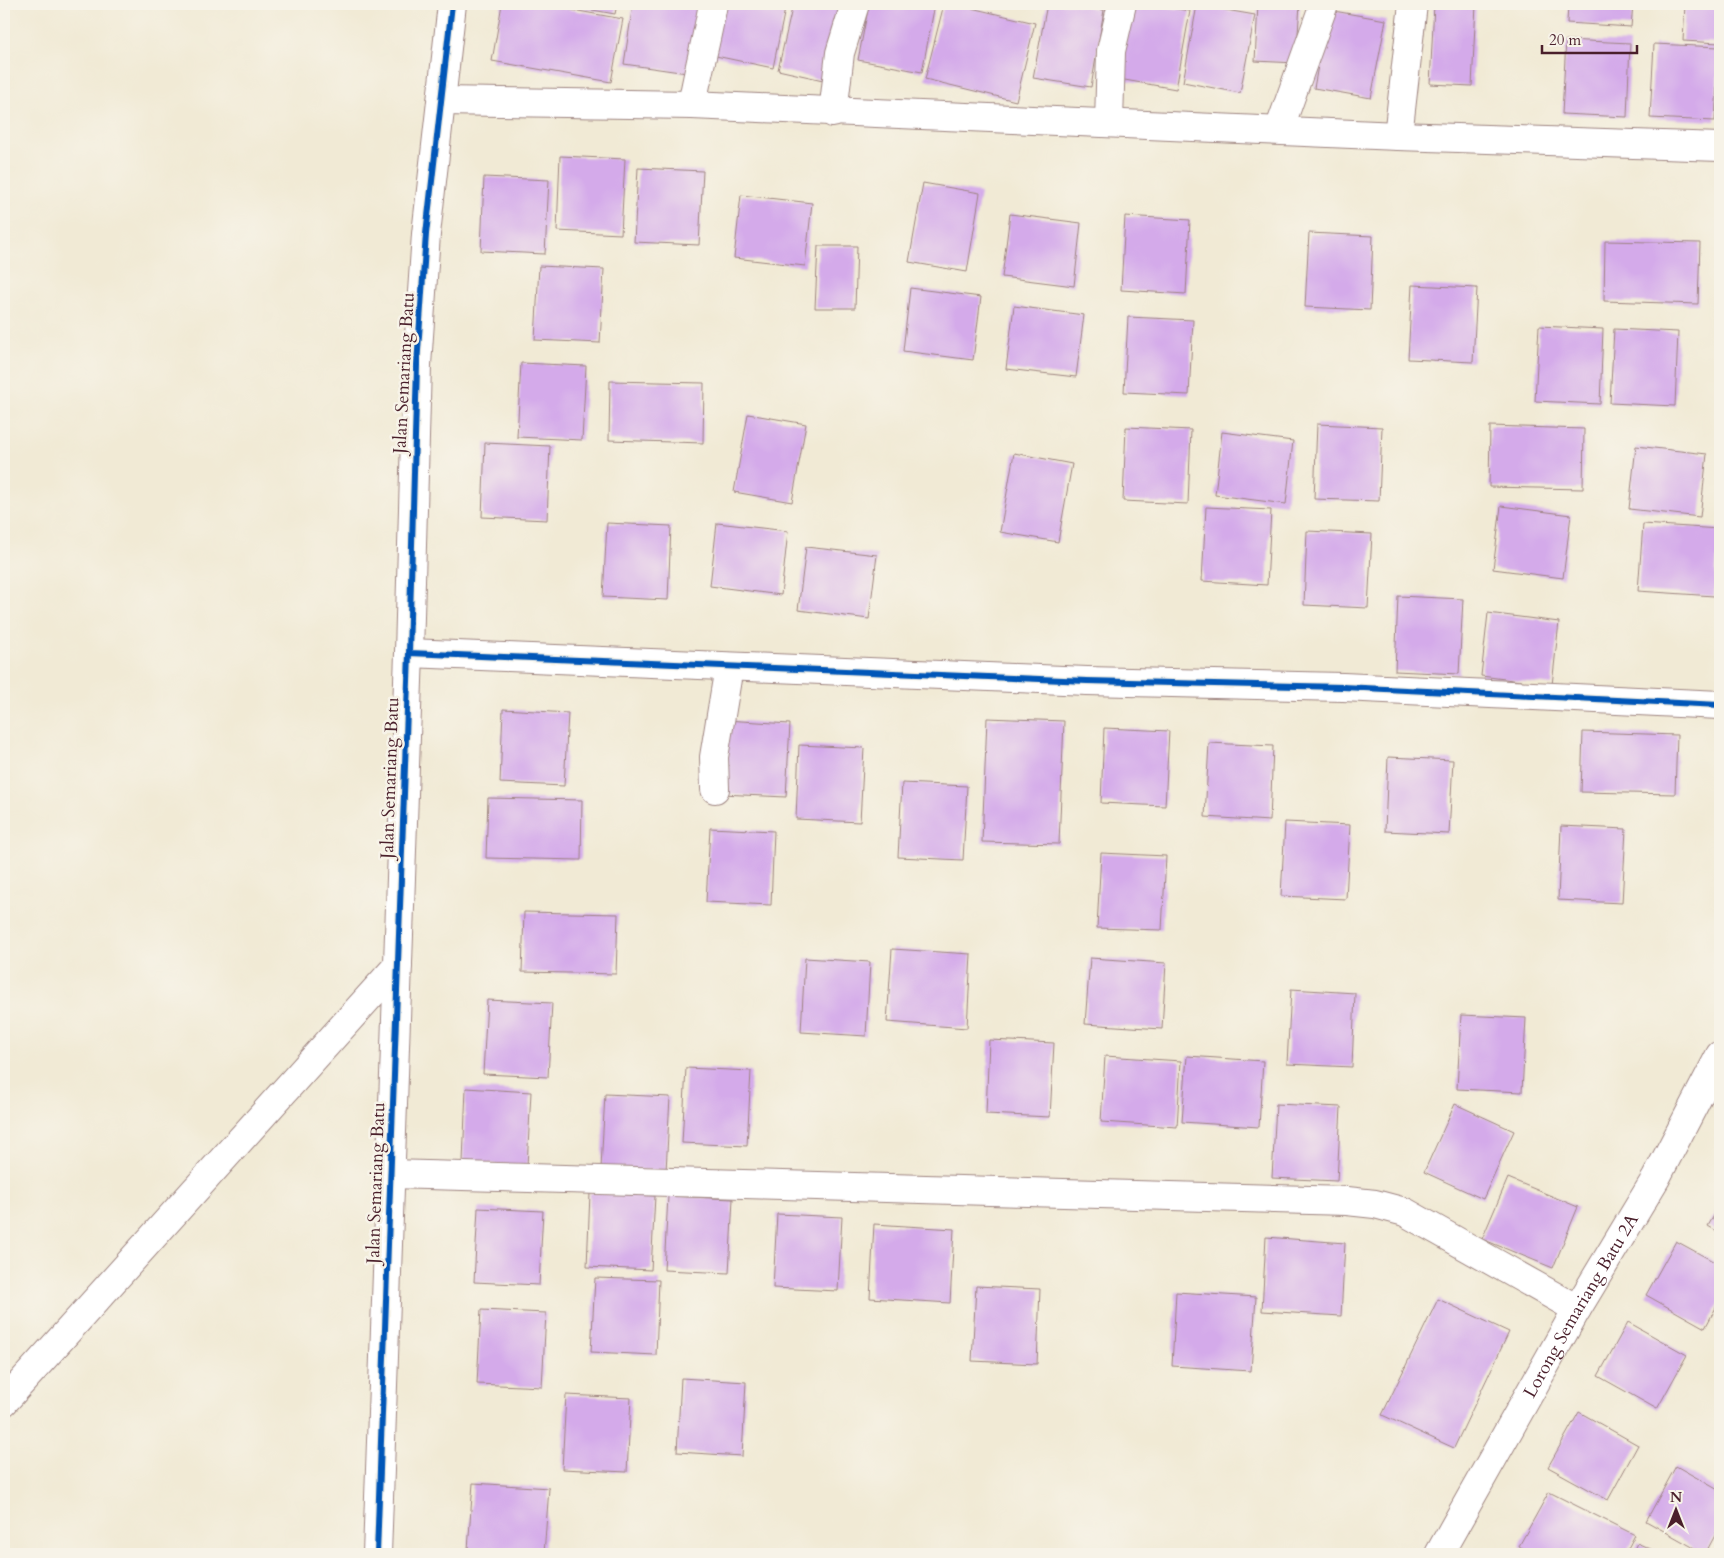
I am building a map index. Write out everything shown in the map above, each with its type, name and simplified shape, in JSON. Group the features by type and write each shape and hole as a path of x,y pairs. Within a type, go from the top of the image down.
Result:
{"street":[{"name":"Jalan Semariang Batu","path":"377,1554 409,653 417,365 426,234 452,4"},
{"path":"692,105 713,4"},
{"path":"832,113 840,53 855,4"},
{"path":"1108,123 1111,51 1122,4"},
{"path":"1279,130 1324,4"},
{"path":"1398,136 1413,4"},
{"path":"442,101 692,105 832,113 1720,148"},
{"path":"409,653 729,667 1343,687 1720,706"},
{"path":"715,789 714,757 729,667"},
{"path":"4,1402 398,965"},
{"name":"Lorong Semariang Batu 2A","path":"1439,1554 1577,1309 1656,1178 1720,1055"},
{"path":"391,1174 1337,1200 1366,1203 1405,1212 1577,1309"}],"building":[{"path":"502,4 539,4 623,19 611,82 492,61"},
{"path":"558,4 617,4 615,14"},
{"path":"633,4 704,4 694,74 624,64"},
{"path":"721,4 786,4 773,68 711,55"},
{"path":"793,4 849,4 832,82 778,70"},
{"path":"869,4 935,4 922,72 858,60"},
{"path":"944,4 954,4 1035,23 1016,101 925,79"},
{"path":"1047,4 1071,4 1104,10 1091,87 1033,78"},
{"path":"1132,4 1148,4 1190,11 1176,89 1119,79"},
{"path":"1258,4 1300,4 1296,63 1255,61"},
{"path":"1434,4 1476,4 1472,86 1430,84"},
{"path":"1568,4 1633,4 1631,27 1567,23"},
{"path":"1685,4 1720,4 1720,43 1683,41"},
{"path":"1197,5 1255,15 1240,93 1183,82"},
{"path":"1328,10 1386,20 1371,98 1314,88"},
{"path":"1566,40 1630,43 1627,117 1562,114"},
{"path":"1654,44 1719,47 1715,121 1650,118"},
{"path":"560,156 625,159 621,234 557,231"},
{"path":"638,168 703,171 699,245 634,242"},
{"path":"484,177 549,180 545,254 481,251"},
{"path":"923,183 980,193 967,272 909,262"},
{"path":"741,195 812,203 805,266 734,258"},
{"path":"1010,214 1081,223 1074,286 1002,277"},
{"path":"1125,216 1190,220 1186,294 1121,290"},
{"path":"1309,233 1373,236 1370,310 1305,307"},
{"path":"1605,241 1700,243 1698,304 1604,301"},
{"path":"818,246 857,246 855,308 815,308"},
{"path":"539,266 604,269 600,343 535,340"},
{"path":"1412,285 1477,288 1473,362 1408,359"},
{"path":"910,288 981,297 973,360 903,351"},
{"path":"1014,306 1084,315 1076,377 1006,369"},
{"path":"1128,317 1193,320 1189,395 1124,392"},
{"path":"1539,326 1603,329 1600,404 1535,401"},
{"path":"1614,329 1678,332 1675,406 1610,403"},
{"path":"521,363 586,366 582,440 517,437"},
{"path":"610,381 704,383 703,443 609,440"},
{"path":"748,414 806,424 792,502 734,492"},
{"path":"1317,424 1382,427 1379,501 1314,499"},
{"path":"1490,426 1584,429 1583,489 1489,487"},
{"path":"1126,427 1191,430 1188,504 1123,501"},
{"path":"1222,432 1293,441 1286,504 1215,495"},
{"path":"485,443 550,446 547,520 482,517"},
{"path":"1636,446 1707,454 1700,517 1629,509"},
{"path":"1014,453 1072,464 1058,542 1000,532"},
{"path":"1501,506 1571,515 1563,578 1493,569"},
{"path":"1206,507 1271,510 1267,585 1202,581"},
{"path":"607,523 671,526 668,600 603,597"},
{"path":"717,523 788,531 781,595 710,586"},
{"path":"1643,524 1719,529 1714,596 1638,591"},
{"path":"1307,531 1372,534 1368,608 1304,605"},
{"path":"806,547 877,555 869,619 798,610"},
{"path":"1398,596 1463,599 1459,674 1395,671"},
{"path":"1488,613 1559,622 1552,685 1481,676"},
{"path":"503,709 568,713 564,786 500,783"},
{"path":"987,718 1064,721 1059,844 982,842"},
{"path":"725,720 790,724 786,797 721,794"},
{"path":"1104,728 1169,731 1165,806 1101,803"},
{"path":"1583,732 1677,735 1675,794 1581,792"},
{"path":"1209,743 1273,746 1270,821 1205,817"},
{"path":"799,745 864,748 860,822 796,819"},
{"path":"1388,757 1453,760 1449,834 1385,831"},
{"path":"902,783 967,786 963,860 898,857"},
{"path":"488,798 582,800 581,860 486,858"},
{"path":"1285,822 1350,825 1346,899 1281,896"},
{"path":"1561,826 1626,829 1622,903 1558,900"},
{"path":"710,828 774,831 771,905 706,902"},
{"path":"1101,853 1166,856 1162,930 1097,928"},
{"path":"524,912 618,914 616,974 522,972"},
{"path":"892,949 971,954 967,1028 887,1022"},
{"path":"805,958 870,962 866,1036 801,1032"},
{"path":"1090,958 1166,963 1162,1029 1085,1024"},
{"path":"1291,989 1355,993 1352,1067 1287,1064"},
{"path":"487,1000 552,1003 548,1077 483,1074"},
{"path":"1461,1015 1526,1018 1522,1092 1457,1089"},
{"path":"989,1040 1054,1043 1050,1117 986,1114"},
{"path":"1105,1056 1181,1061 1177,1127 1101,1122"},
{"path":"1187,1056 1263,1061 1259,1127 1182,1122"},
{"path":"686,1068 751,1071 747,1146 682,1143"},
{"path":"466,1088 531,1092 527,1166 463,1162"},
{"path":"605,1094 670,1097 666,1171 601,1168"},
{"path":"1276,1104 1341,1107 1337,1181 1272,1178"},
{"path":"1455,1104 1514,1131 1483,1199 1424,1172"},
{"path":"1508,1178 1578,1207 1553,1268 1482,1239"},
{"path":"590,1193 655,1196 651,1270 587,1267"},
{"path":"668,1196 733,1199 729,1273 664,1270"},
{"path":"1720,1205 1720,1233 1708,1226"},
{"path":"478,1208 543,1211 539,1285 474,1282"},
{"path":"777,1214 842,1217 838,1291 773,1288"},
{"path":"874,1224 954,1229 950,1303 870,1298"},
{"path":"1266,1237 1345,1243 1341,1316 1262,1311"},
{"path":"1676,1241 1720,1265 1720,1300 1705,1328 1646,1295"},
{"path":"595,1278 659,1280 656,1355 591,1352"},
{"path":"976,1286 1040,1289 1037,1364 972,1361"},
{"path":"1176,1292 1256,1297 1251,1371 1172,1366"},
{"path":"1438,1299 1509,1332 1454,1448 1382,1415"},
{"path":"481,1310 546,1313 542,1387 477,1384"},
{"path":"1628,1322 1687,1355 1657,1409 1598,1376"},
{"path":"681,1378 746,1382 742,1456 677,1452"},
{"path":"566,1395 631,1398 627,1472 562,1469"},
{"path":"1579,1412 1638,1445 1608,1500 1548,1467"},
{"path":"1676,1466 1720,1491 1720,1526 1705,1554 1646,1521"},
{"path":"473,1483 549,1488 544,1554 468,1549"},
{"path":"1549,1492 1635,1535 1625,1554 1533,1554 1519,1546"},
{"path":"1637,1543 1662,1554 1632,1554"}],"cycle path":[{"path":"377,1554 409,653 417,365 426,234 452,4"},
{"path":"409,653 1087,681 1343,687 1720,705"}]}
